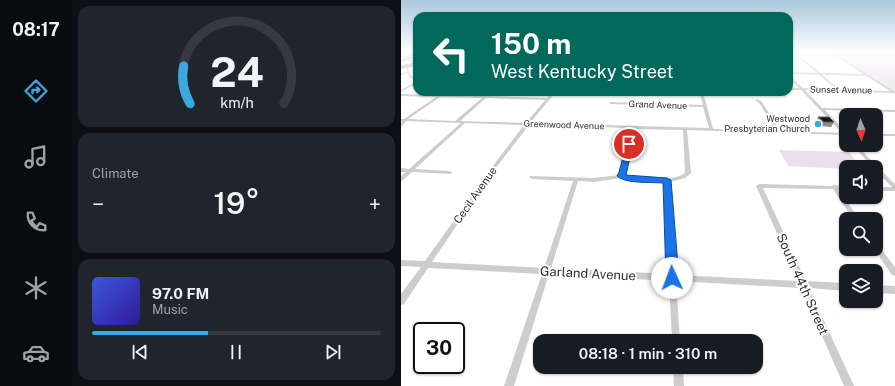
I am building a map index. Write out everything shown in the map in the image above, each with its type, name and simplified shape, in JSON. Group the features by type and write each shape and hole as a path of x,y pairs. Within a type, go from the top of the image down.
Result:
{"street":[{"path":"815,70 840,90"},
{"path":"859,70 894,92"},
{"path":"401,74 409,72 411,77 413,78"},
{"path":"793,75 867,75"},
{"path":"793,80 839,127"},
{"path":"401,91 413,84"},
{"path":"401,87 408,87"},
{"name":"Sunset Avenue","path":"793,89 894,92"},
{"path":"401,95 413,95"},
{"path":"401,125 403,121 439,96 548,99"},
{"name":"Cecil Avenue","path":"401,301 488,176 526,124 551,96"},
{"path":"702,96 711,130"},
{"path":"456,122 485,97"},
{"path":"757,100 761,103 779,132"},
{"name":"Grand Avenue","path":"611,103 705,106"},
{"path":"821,109 895,111"},
{"name":"Greenwood Avenue","path":"403,121 839,134"},
{"path":"401,179 464,122"},
{"path":"621,176 623,173 632,127"},
{"path":"532,177 597,180 621,176 627,178 667,180 685,177 688,170 685,129"},
{"path":"883,135 895,135"},
{"path":"862,152 869,160"},
{"path":"401,170 449,173"},
{"path":"883,175 895,188"},
{"path":"509,386 576,179"},
{"path":"667,180 676,334"},
{"name":"South 44th Street","path":"834,187 763,185 760,185 759,187 849,386"},
{"path":"834,187 839,187"},
{"path":"834,187 851,212"},
{"path":"883,188 895,188"},
{"path":"882,256 895,274"},
{"name":"Garland Avenue","path":"401,263 839,287"},
{"path":"883,289 895,290"},
{"path":"678,374 679,386"}],"shaded area":[{"path":"862,70 895,70 895,90"},
{"path":"779,150 849,152 855,160 839,160 839,169 788,166"}],"building":[{"path":"818,117 829,117 834,122 824,122"}],"place":[{"name":"Westwood Presbyterian Church","path":"818,124"}],"route":[{"path":"629,144 623,173 621,176 627,178 667,180 666,185 672,256 672,278"}]}
